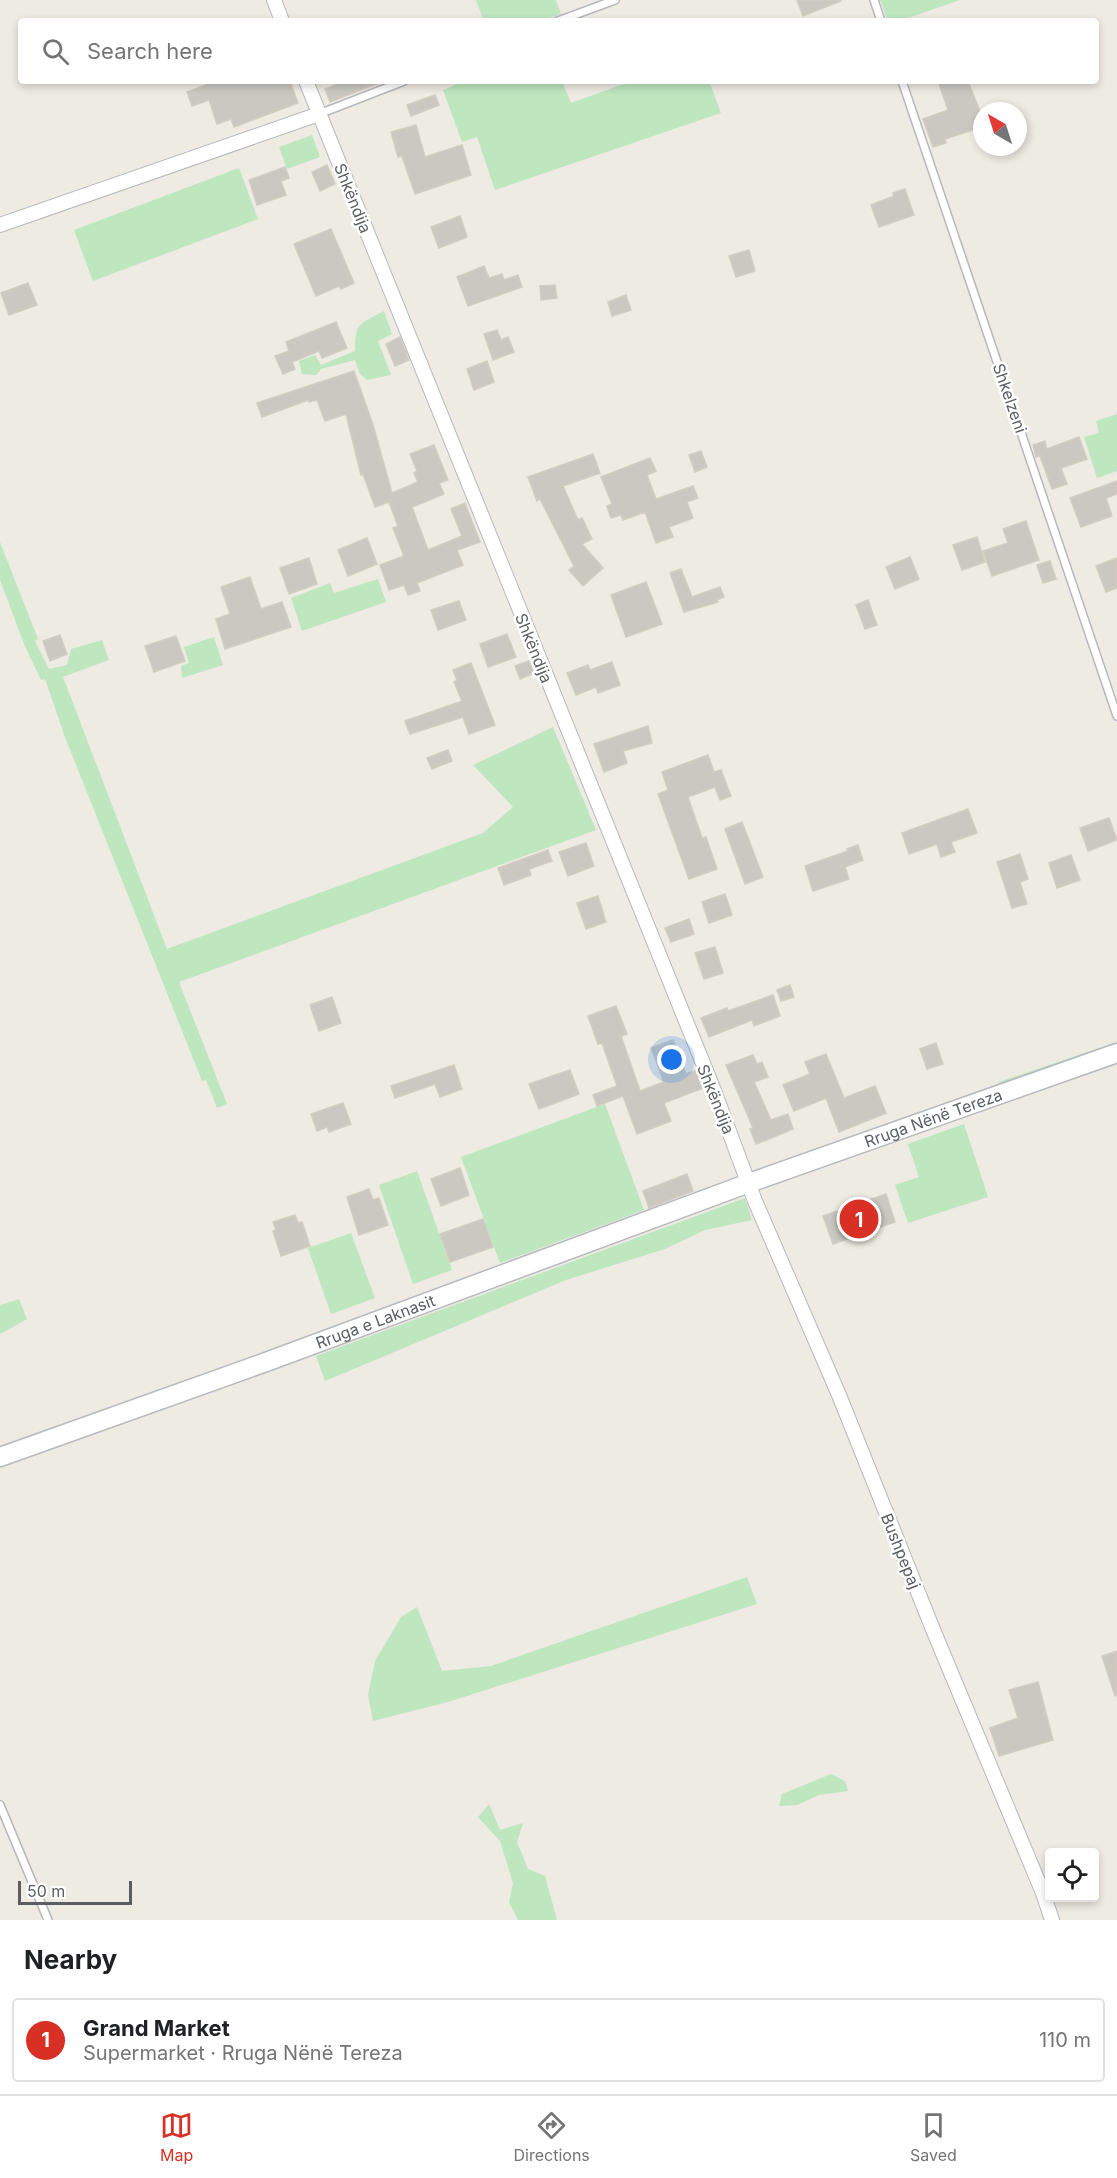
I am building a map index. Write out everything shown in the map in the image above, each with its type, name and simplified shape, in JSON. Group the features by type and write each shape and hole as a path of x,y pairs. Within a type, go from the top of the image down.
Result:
{"main road":[{"name":"Rruga Nënë Tereza","path":"749,1183 1117,1053"},
{"name":"Rruga e Laknasit","path":"0,1457 223,1378 749,1183"}],"street":[{"path":"274,0 281,18"},
{"name":"Shkëndija","path":"307,84 749,1183"},
{"path":"0,225 319,114"},
{"name":"Bushpepaj","path":"749,1183 839,1395 934,1632 1043,1893 1052,1920"}],"lane":[{"path":"566,18 615,0"},
{"path":"874,0 880,18"},
{"path":"319,114 396,84"},
{"name":"Shkelzeni","path":"903,84 1117,716"},
{"path":"0,1804 48,1920"}],"green space":[{"path":"476,0 556,0 561,14 550,18 483,18"},
{"path":"880,0 960,0 908,18 887,18"},
{"path":"458,84 563,84 571,103 624,84 710,84 721,113 495,190 477,137 462,142 443,90"},
{"path":"312,135 320,157 287,169 279,147"},
{"path":"239,168 258,219 93,281 74,230"},
{"path":"384,311 392,334 378,341 391,375 367,380 360,374 355,360 321,369 316,375 302,374 299,361 315,355 321,365 355,351 356,334 360,325"},
{"path":"1117,414 1117,471 1097,478 1084,437 1099,433 1096,421"},
{"path":"0,542 38,639 35,641 49,669 67,665 71,649 102,640 109,660 63,677 167,949 483,833 513,807 473,765 553,727 596,830 179,982 227,1104 217,1108 206,1080 202,1081 65,737 45,679 41,680 24,644 0,580"},
{"path":"378,579 386,602 302,631 291,598 330,583 334,593"},
{"path":"214,637 223,665 182,678 181,666 189,663 184,647"},
{"path":"1117,1042 1117,1047 1002,1088 999,1082"},
{"path":"605,1104 644,1210 500,1263 461,1157"},
{"path":"964,1124 988,1197 908,1223 895,1185 919,1177 908,1144"},
{"path":"417,1171 452,1270 413,1284 379,1185"},
{"path":"745,1198 752,1220 705,1230 665,1249 566,1280 325,1381 316,1356"},
{"path":"351,1233 375,1298 331,1314 308,1248"},
{"path":"19,1299 27,1319 0,1334 0,1305"},
{"path":"747,1577 757,1604 448,1702 373,1721 368,1695 375,1661 401,1617 417,1607 442,1671 491,1666"},
{"path":"831,1774 845,1781 848,1791 819,1795 797,1805 779,1806 782,1794"},
{"path":"489,1804 500,1830 523,1823 517,1842 528,1869 545,1876 557,1920 518,1920 509,1902 513,1883 500,1841 478,1817"}],"building":[{"path":"797,0 840,0 841,1 803,16"},
{"path":"209,84 291,84 298,103 234,127 231,119 217,124 209,100 192,106 187,92"},
{"path":"338,84 376,84 330,102 325,89"},
{"path":"939,84 969,84 976,102 973,102 973,130 945,139 946,143 933,147 923,119 948,110"},
{"path":"435,95 439,105 411,116 407,105"},
{"path":"416,125 425,157 462,145 471,175 415,194 402,156 398,157 391,132"},
{"path":"327,165 335,184 320,191 312,172"},
{"path":"285,167 289,178 281,181 286,195 257,205 249,180"},
{"path":"905,189 914,215 879,227 871,205"},
{"path":"460,216 467,237 439,248 431,227"},
{"path":"331,229 354,283 341,289 339,286 316,296 294,244"},
{"path":"749,250 755,271 736,277 729,256"},
{"path":"484,266 489,278 502,274 504,280 518,275 522,287 468,306 457,277"},
{"path":"28,283 37,305 9,315 1,293"},
{"path":"555,285 557,298 541,300 540,286"},
{"path":"626,295 631,310 612,316 608,302"},
{"path":"336,322 347,348 322,358 319,351 292,362 295,369 283,374 275,356 289,351 286,342"},
{"path":"497,330 501,340 508,337 514,352 493,360 484,334"},
{"path":"400,337 409,360 395,366 386,344"},
{"path":"487,361 494,382 474,390 467,369"},
{"path":"354,371 373,425 392,493 418,482 414,473 417,471 410,454 434,445 448,480 439,483 444,494 412,507 428,550 462,536 451,509 465,503 480,542 457,550 463,565 417,583 420,591 408,595 404,585 389,590 380,565 404,556 393,528 398,526 389,502 375,507 363,474 361,475 346,414 325,421 317,400 309,402 308,400 262,417 257,403"},
{"path":"1079,437 1087,459 1061,468 1067,484 1052,489 1040,456 1036,457 1033,445 1045,441 1047,449"},
{"path":"701,451 707,467 695,472 689,455"},
{"path":"593,454 600,473 563,486 578,520 582,518 592,539 582,544 603,568 583,586 569,570 574,566 540,499 537,501 528,477"},
{"path":"650,458 656,471 647,475 656,499 693,486 698,498 687,502 693,518 669,527 673,537 656,543 645,512 623,520 621,515 611,518 607,506 612,504 601,477"},
{"path":"1117,481 1117,494 1106,498 1112,516 1081,527 1070,498"},
{"path":"1026,521 1039,560 992,576 983,551 1008,543 1003,529"},
{"path":"977,537 985,562 962,570 953,545"},
{"path":"367,538 377,564 348,576 338,550"},
{"path":"910,557 919,579 895,589 886,567"},
{"path":"309,558 317,584 289,594 280,568"},
{"path":"1117,558 1117,588 1106,592 1096,566"},
{"path":"1050,561 1056,579 1043,583 1037,565"},
{"path":"681,569 692,597 720,587 724,597 717,600 718,602 684,612 670,573"},
{"path":"250,577 261,609 282,602 291,627 225,649 216,619 230,614 221,587"},
{"path":"646,582 662,624 626,637 611,595"},
{"path":"868,600 877,625 865,629 856,605"},
{"path":"459,601 466,620 438,630 431,610"},
{"path":"507,634 516,657 488,667 480,644"},
{"path":"60,635 67,654 50,661 43,641"},
{"path":"176,636 185,661 154,672 145,646"},
{"path":"529,661 534,673 520,679 515,666"},
{"path":"612,662 620,685 598,693 596,687 576,695 567,673 588,665 590,670"},
{"path":"471,663 495,725 469,734 463,717 410,734 405,721 462,701 454,682 457,680 453,670"},
{"path":"648,726 652,743 623,751 627,763 604,772 594,744"},
{"path":"448,750 452,761 432,769 427,758"},
{"path":"708,755 714,772 721,770 731,796 720,800 715,787 688,797 702,838 706,837 717,869 689,879 658,794 668,790 662,772"},
{"path":"968,809 977,833 951,842 955,852 941,857 937,844 909,854 902,833"},
{"path":"1109,818 1117,840 1088,851 1080,828"},
{"path":"742,822 763,877 745,884 725,829"},
{"path":"586,843 594,866 568,876 559,852"},
{"path":"858,845 863,860 845,867 849,879 813,891 805,866 848,851 847,849"},
{"path":"548,850 552,861 529,869 531,875 504,885 498,868"},
{"path":"1020,854 1028,879 1020,882 1027,904 1012,908 997,862"},
{"path":"1071,855 1080,880 1057,888 1049,863"},
{"path":"725,894 732,915 709,923 702,902"},
{"path":"598,896 606,922 586,929 577,903"},
{"path":"689,919 694,934 671,942 665,928"},
{"path":"715,947 723,973 704,979 695,953"},
{"path":"790,985 794,997 781,1001 777,990"},
{"path":"773,995 780,1016 754,1026 752,1020 709,1037 701,1018"},
{"path":"332,997 341,1023 319,1031 310,1005"},
{"path":"616,1006 627,1034 621,1036 640,1091 664,1082 651,1048 673,1040 686,1074 696,1070 703,1088 664,1103 671,1121 637,1134 623,1096 597,1106 593,1095 617,1086 602,1043 598,1044 588,1016"},
{"path":"936,1043 943,1064 927,1069 920,1049"},
{"path":"826,1054 844,1098 875,1086 886,1113 839,1132 826,1098 794,1111 783,1085 810,1074 805,1062"},
{"path":"753,1055 757,1064 762,1062 768,1077 754,1082 771,1120 788,1114 793,1129 756,1144 750,1129 753,1128 726,1065"},
{"path":"454,1065 462,1089 440,1097 435,1084 395,1098 391,1086"},
{"path":"570,1070 579,1094 539,1109 529,1084"},
{"path":"343,1103 351,1124 329,1132 327,1127 317,1131 311,1114"},
{"path":"460,1168 469,1195 441,1206 431,1179"},
{"path":"687,1174 693,1191 649,1208 643,1191"},
{"path":"369,1189 373,1200 379,1198 388,1225 359,1235 347,1197"},
{"path":"886,1194 895,1222 833,1244 823,1216"},
{"path":"295,1215 298,1223 302,1222 310,1246 281,1256 273,1231 276,1230 273,1222"},
{"path":"483,1219 493,1247 450,1262 440,1234"},
{"path":"1117,1651 1117,1695 1115,1696 1102,1656"},
{"path":"1038,1682 1053,1740 999,1756 990,1728 1018,1718 1009,1690"}],"place":[{"name":"Grand Market","path":"859,1219"}]}
